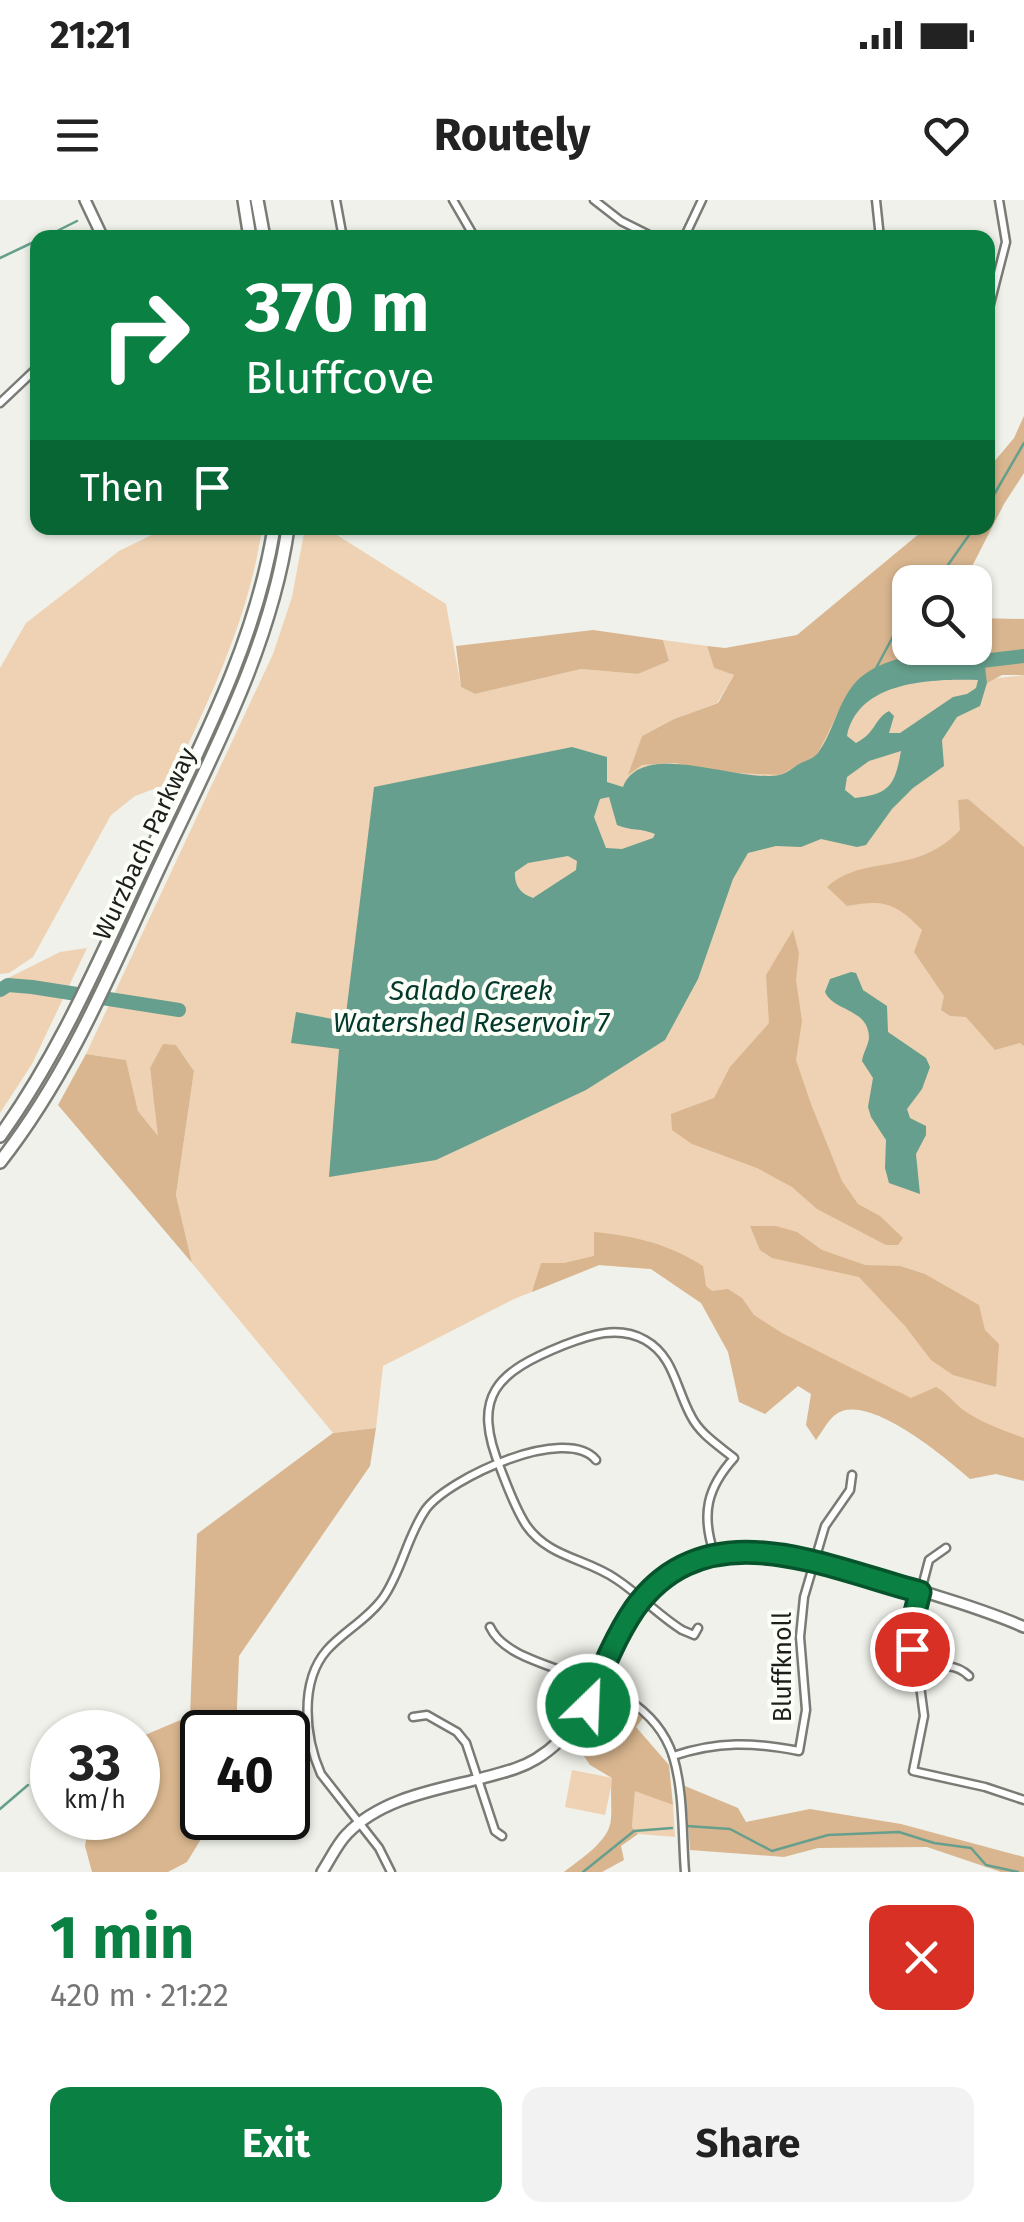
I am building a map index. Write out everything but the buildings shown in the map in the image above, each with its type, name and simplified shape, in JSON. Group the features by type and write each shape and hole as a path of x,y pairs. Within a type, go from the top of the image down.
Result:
{"highway":[{"path":"240,200 245,230"},
{"path":"257,200 263,230"},
{"name":"Wurzbach Parkway","path":"0,1136 45,1070 68,1027 246,641 273,535"},
{"name":"Wurzbach Parkway","path":"0,1162 38,1111 84,1028 259,645 276,592 287,535"}],"street":[{"path":"85,200 99,230"},
{"path":"336,200 341,230"},
{"path":"453,200 469,230"},
{"path":"594,200 639,230"},
{"path":"688,230 702,200"},
{"path":"876,200 879,230"},
{"path":"995,276 1006,242 999,200"},
{"path":"0,403 30,375"},
{"path":"698,1628 694,1636 606,1572 564,1556 538,1539 519,1514 489,1436 492,1396 508,1374 532,1358 588,1336 612,1332 646,1340 670,1363 697,1426 734,1458 714,1484 706,1506 714,1553"},
{"path":"391,1872 379,1848 315,1761 307,1720 314,1673 328,1650 382,1600 400,1570 419,1520 448,1489 499,1465 559,1447 583,1450 596,1460"},
{"name":"Bluffknoll","path":"672,1756 730,1742 800,1751 806,1710 801,1617 824,1526 850,1490 852,1475"},
{"path":"946,1548 929,1560 911,1631 924,1716 914,1771 1024,1800"},
{"path":"322,1872 348,1832 401,1800 514,1770 551,1749 580,1718 625,1624 642,1600 660,1580 714,1553 744,1550 813,1563 990,1612 1024,1627"},
{"path":"490,1627 494,1637 522,1654 597,1683 646,1714 672,1756 685,1872"},
{"path":"918,1670 952,1666 969,1676"},
{"path":"413,1718 427,1715 457,1732 466,1743 494,1831 502,1836"}],"shaded area":[{"path":"1024,416 1024,473 995,522 995,461 1014,438"},
{"path":"152,535 261,535 248,595 226,658 170,783 135,796 111,815 33,957 9,973 0,974 0,668 26,623 119,551"},
{"path":"304,535 337,535 446,604 461,687 475,694 581,669 638,674 669,661 663,640 707,646 714,668 734,675 717,703 642,736 629,774 642,765 676,763 833,722 848,693 931,665 987,665 990,679 1024,675 1024,1448 753,1338 651,1269 599,1265 514,1299 383,1366 376,1428 333,1433 192,1263 176,1195 194,1071 176,1045 150,1068 159,1138 138,1111 126,1060 86,1054 273,654 292,597"},
{"path":"918,535 988,535 973,565 892,565 893,665 848,693 817,755 780,775 719,772 676,763 642,765 628,775 642,736 718,703 734,675 714,668 707,646 725,648 797,635"},
{"path":"992,618 1024,619 1024,675 1002,675 987,683 984,665 992,665"},
{"path":"593,630 663,640 669,661 638,674 581,669 475,694 461,687 456,646"},
{"path":"968,799 1024,847 1024,1046 1020,1043 995,1050 966,1017 950,1016 941,1010 944,996 914,952 922,930 905,914 880,903 847,906 827,887 858,870 909,860 943,845 960,830 958,800"},
{"path":"793,930 799,953 796,980 802,1021 796,1060 842,1181 858,1204 880,1216 903,1238 898,1245 886,1245 817,1209 792,1187 757,1168 692,1144 672,1130 671,1114 714,1098 730,1067 769,1023 766,975"},
{"path":"87,948 32,1064 0,1113 0,982 60,952"},
{"path":"163,1044 176,1045 194,1071 176,1195 192,1263 58,1105 86,1054 126,1060 138,1111 158,1136 150,1068"},
{"path":"750,1226 776,1226 797,1232 822,1250 865,1265 900,1266 925,1274 979,1305 985,1330 999,1344 996,1387 953,1375 931,1360 859,1277 772,1258 760,1250"},
{"path":"594,1232 651,1242 690,1258 703,1266 706,1286 712,1291 728,1289 742,1298 754,1315 782,1333 911,1398 936,1387 976,1418 1024,1438 1024,1481 996,1474 970,1479 906,1430 866,1412 849,1410 835,1415 816,1440 806,1425 811,1394 798,1386 765,1414 739,1402 728,1352 701,1303 651,1269 599,1265 532,1292 541,1263 564,1263 594,1256"},
{"path":"376,1428 370,1466 239,1656 237,1710 190,1710 197,1534 333,1433"},
{"path":"602,1694 627,1705 643,1718 636,1727 669,1765 673,1805 635,1791 632,1827 638,1834 621,1846 624,1860 602,1872 564,1872 593,1849 605,1835 611,1819 612,1778 590,1765 576,1744"},
{"path":"180,1720 180,1840 200,1840 187,1862 168,1872 92,1872 86,1840 160,1840 160,1729"},
{"path":"572,1770 613,1778 605,1815 565,1807"},
{"path":"685,1786 738,1808 746,1822 810,1809 901,1824 1024,1857 1024,1872 1001,1872 927,1847 818,1848 784,1857 690,1850"},
{"path":"635,1790 673,1805 675,1837 638,1834 632,1827"}],"water":[{"name":"Salado Creek Watershed Reservoir 7","path":"892,661 892,665 985,665 987,683 980,706 957,717 942,740 944,766 892,809 866,845 857,847 821,839 801,847 776,846 748,853 733,879 698,979 665,1040 586,1090 436,1160 329,1177 339,1049 291,1043 296,1012 338,1020 346,1014 374,787 572,747 607,757 607,782 623,787 633,773 649,766 670,764 779,775 818,753 849,691 878,666","holes":["978,680 976,688 953,697 900,733 889,733 894,716 889,711 856,743 847,736 854,717 881,693 920,683","901,751 889,786 876,794 855,798 845,790 847,777 869,761","609,797 617,825 650,832 655,834 653,838 622,849 606,848 594,817 600,799","568,856 577,861 576,870 533,898 519,889 515,872 528,863"]},
{"path":"856,973 863,990 887,1006 888,1032 926,1058 930,1067 922,1089 907,1109 910,1118 926,1126 926,1135 916,1154 920,1194 889,1183 886,1140 868,1107 873,1078 862,1061 869,1040 867,1028 857,1015 825,992 830,979"}],"waterway":[{"path":"59,230 77,221"},
{"path":"0,258 30,244"},
{"path":"995,493 1024,443"},
{"path":"948,565 969,535"},
{"path":"874,672 892,638"},
{"path":"992,660 1024,656"},
{"path":"0,990 8,985 32,987 179,1010"},
{"path":"0,1809 28,1785"},
{"path":"687,1826 730,1829 772,1851 828,1835 899,1832 934,1843 971,1848 986,1865 1018,1872"},
{"path":"583,1872 634,1831 672,1828"}],"route":[{"path":"588,1705 625,1624 660,1580 696,1560 729,1550 788,1556 920,1592 911,1631 912,1649"}]}
